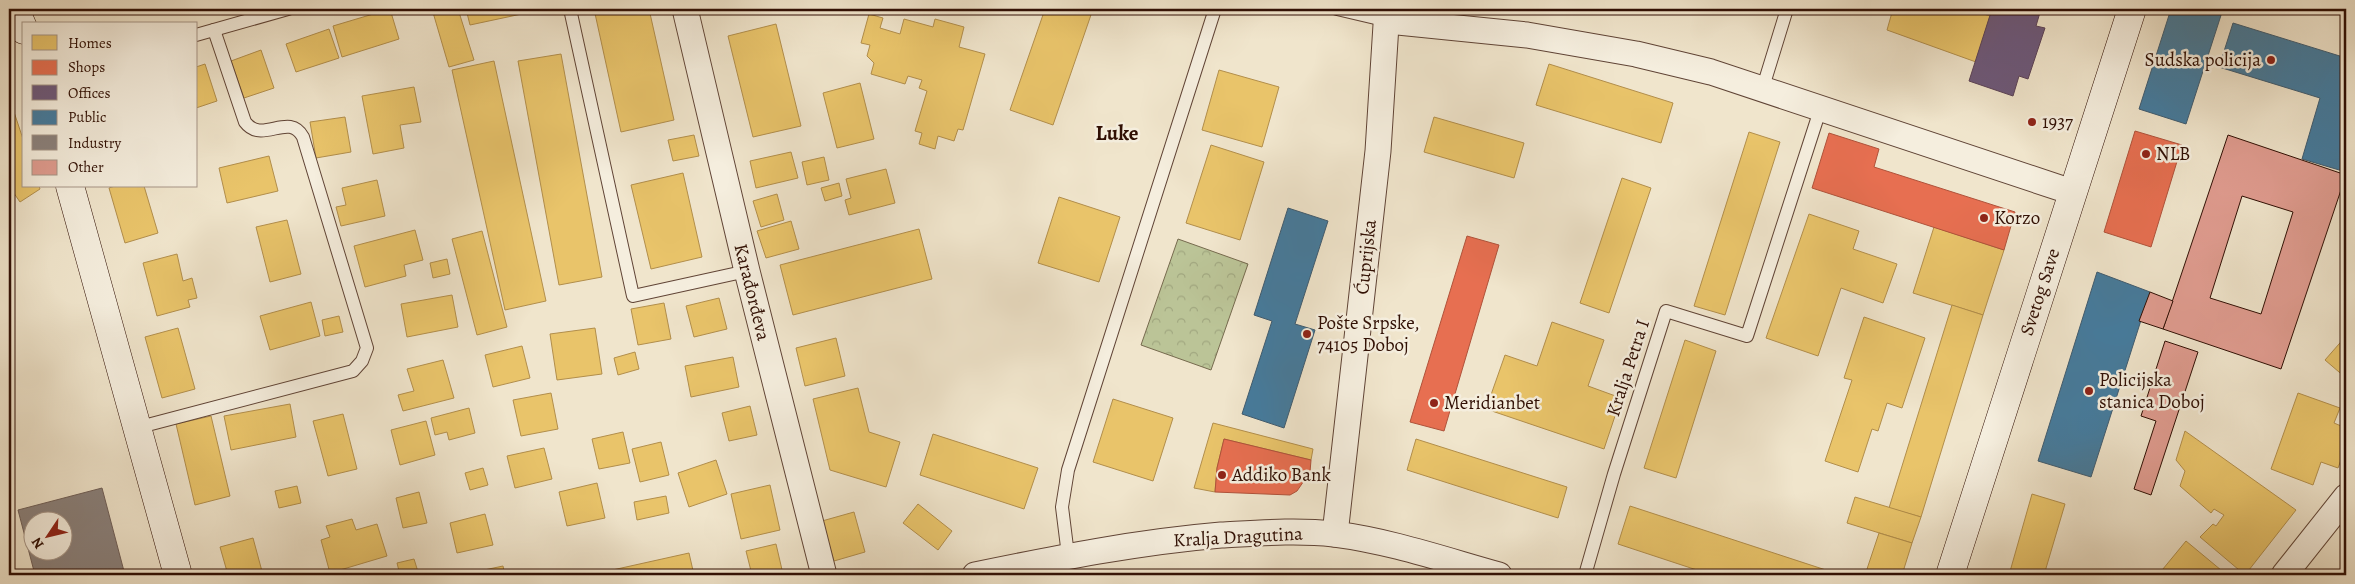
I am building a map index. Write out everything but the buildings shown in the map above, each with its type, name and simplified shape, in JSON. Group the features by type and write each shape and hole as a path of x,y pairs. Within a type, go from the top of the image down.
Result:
{"street":[{"path":"15,9 22,25"},
{"name":"Karađorđeva","path":"684,9 747,271 824,575"},
{"name":"Svetog Save","path":"1950,575 2132,9"},
{"path":"1387,15 1545,38 1636,54 1711,72 1763,87 2072,192"},
{"name":"Ćuprijska","path":"1335,534 1378,151 1387,15"},
{"path":"71,188 178,575"},
{"path":"2284,575 2346,498"},
{"name":"Kralja Dragutina","path":"975,575 1068,555 1192,538 1275,531 1335,534 1418,552 1499,575"}],"lane":[{"path":"198,34 288,9"},
{"path":"570,9 633,296 747,271"},
{"path":"1068,555 1062,507 1068,470 1215,9"},
{"path":"1337,9 1387,15"},
{"path":"1763,87 1788,9"},
{"path":"136,428 353,371 362,361 367,348 300,131 293,127 282,126 258,132 250,129 245,122 214,30"},
{"name":"Kralja Petra I","path":"1586,575 1614,474 1666,311 1747,336 1820,107"}],"green space":[{"path":"1178,239 1248,264 1211,370 1141,345"}],"place":[{"name":"Sudska policija","path":"2271,60"},
{"name":"1937","path":"2032,122"},
{"name":"NLB","path":"2146,154"},
{"name":"Korzo","path":"1984,218"},
{"name":"Pošte Srpske, 74105 Doboj","path":"1307,334"},
{"name":"Policijska stanica Doboj","path":"2089,391"},
{"name":"Meridianbet","path":"1434,403"},
{"name":"Addiko Bank","path":"1222,475"}],"district":[{"name":"Luke","path":"1117,133"}]}
